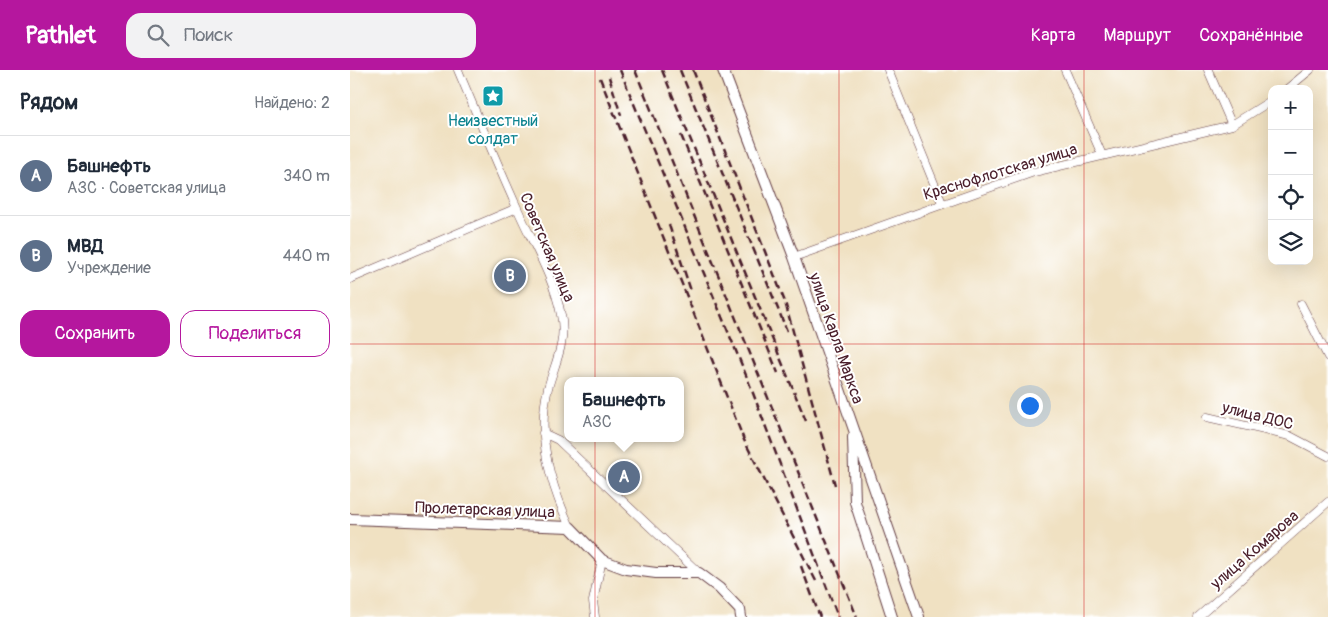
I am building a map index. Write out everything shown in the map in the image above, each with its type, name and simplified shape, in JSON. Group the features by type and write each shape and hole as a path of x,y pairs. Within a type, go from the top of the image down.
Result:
{"street":[{"name":"Советская улица","path":"458,70 517,208 555,290 562,316 563,338 548,389 543,433 554,491 570,528"},
{"name":"улица Карла Маркса","path":"724,70 794,257 919,617"},
{"path":"888,70 942,203"},
{"path":"1065,70 1102,155"},
{"path":"1208,70 1232,125"},
{"path":"1291,85 1310,70"},
{"name":"Краснофлотская улица","path":"794,257 1034,172 1232,125 1268,102"},
{"path":"350,279 517,208"},
{"path":"1301,304 1328,357"},
{"name":"улица ДОС","path":"1207,417 1290,436 1328,456"},
{"path":"852,426 855,502 892,617"},
{"path":"543,433 558,440 700,573 719,588 740,614"},
{"name":"улица Комарова","path":"1198,617 1328,502"},
{"name":"Пролетарская улица","path":"350,519 570,528 602,560 626,569 656,573 700,573"},
{"path":"595,617 593,601 602,560"}],"railway":[{"path":"620,70 748,380 838,617"},
{"path":"635,70 857,617"},
{"path":"662,70 806,421"},
{"path":"680,70 787,331"},
{"path":"693,70 785,302 835,485"},
{"path":"609,77 621,115"},
{"path":"600,78 744,440 816,581"},
{"path":"681,135 778,373"},
{"path":"669,225 691,291"},
{"path":"801,566 820,617"}],"place":[{"name":"Неизвестный солдат","path":"493,96"},
{"name":"МВД","path":"510,276"},
{"name":"Башнефть","path":"624,477"}]}
